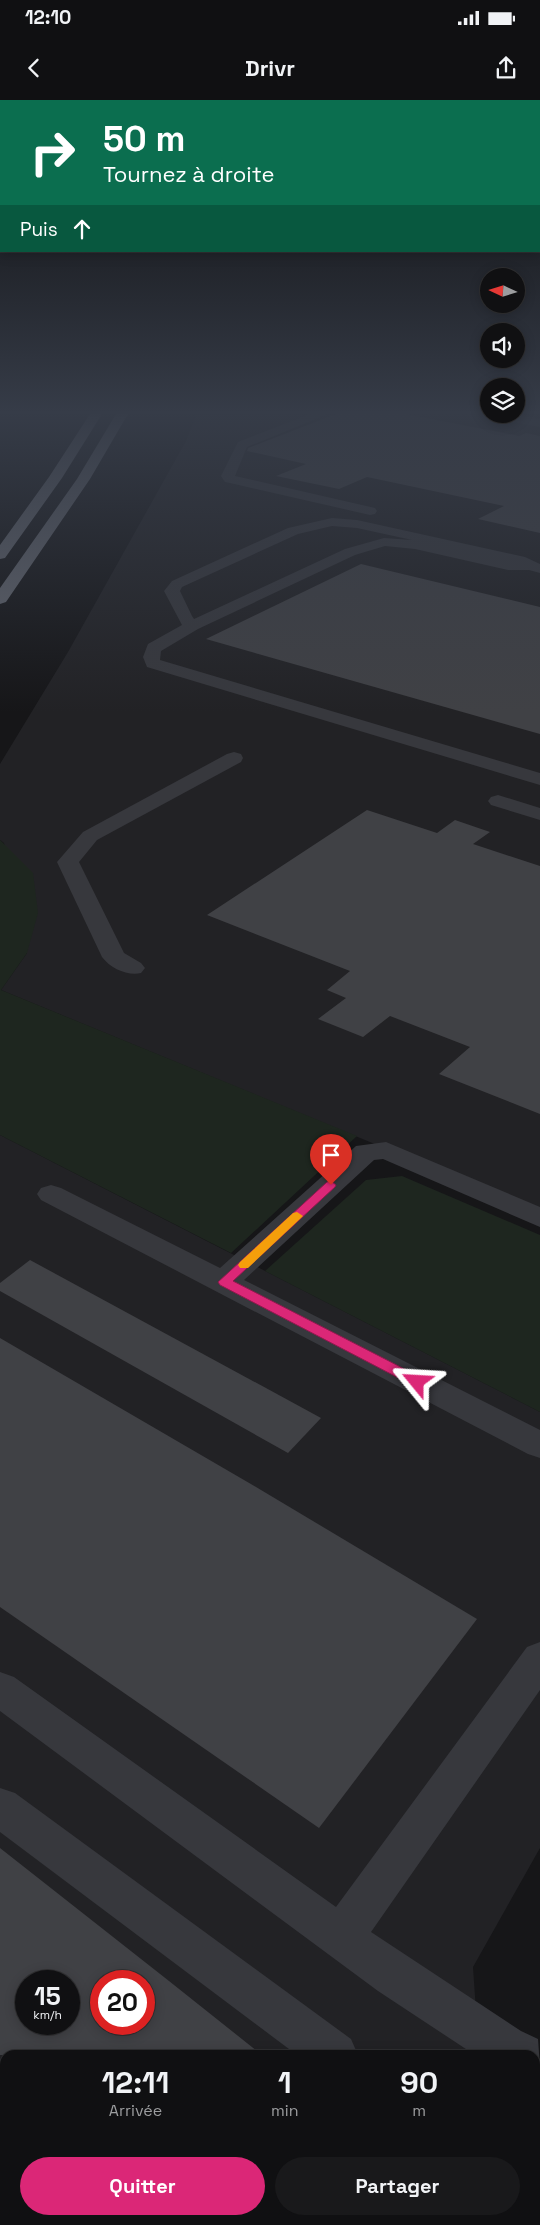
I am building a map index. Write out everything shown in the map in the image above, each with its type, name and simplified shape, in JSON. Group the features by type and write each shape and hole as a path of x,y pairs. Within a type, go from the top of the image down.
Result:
{"highway":[{"path":"0,555 30,513"},
{"path":"0,600 60,513"}],"street":[{"path":"192,626 184,618 174,600 172,591 177,584 292,531 319,524 357,524 520,560 535,568"},
{"path":"535,568 508,566 415,544 400,542 374,544 350,552 192,626 154,648 151,656 153,663 540,779"},
{"path":"133,968 114,957 68,862 90,836 234,758"},
{"path":"498,801 540,814"},
{"path":"234,1273 366,1152 386,1150 540,1218"},
{"path":"52,1194 234,1273 540,1445"},
{"path":"342,1937 540,1659"},
{"path":"0,1689 394,1975 510,2050"},
{"path":"0,1806 328,2050"}],"shaded area":[{"path":"146,513 540,513 540,1212 1,990 27,953 4,843 0,840 0,764 68,652"},
{"path":"0,840 33,873 38,913 27,953 1,990 357,1136 231,1253 0,1135"},
{"path":"0,1135 540,1412 540,1848 473,1967 479,2050 0,2050"},
{"path":"402,1176 540,1235 540,1412 265,1271 366,1180"}],"building":[{"path":"490,513 540,513 540,533 478,519"},
{"path":"361,564 540,607 540,734 206,639"},
{"path":"367,810 437,833 455,820 490,832 473,844 540,866 540,1114 439,1074 470,1047 390,1016 363,1037 318,1019 346,998 327,990 350,971 207,915"},
{"path":"30,1260 321,1418 288,1453 0,1291 0,1283"},
{"path":"0,1338 256,1487 477,1619 319,1828 0,1607"},
{"path":"0,1848 169,1981 256,2050 0,2050"}],"slow traffic":[{"path":"244,1265 297,1216"}],"route":[{"path":"331,1185 224,1282 417,1382"}]}
